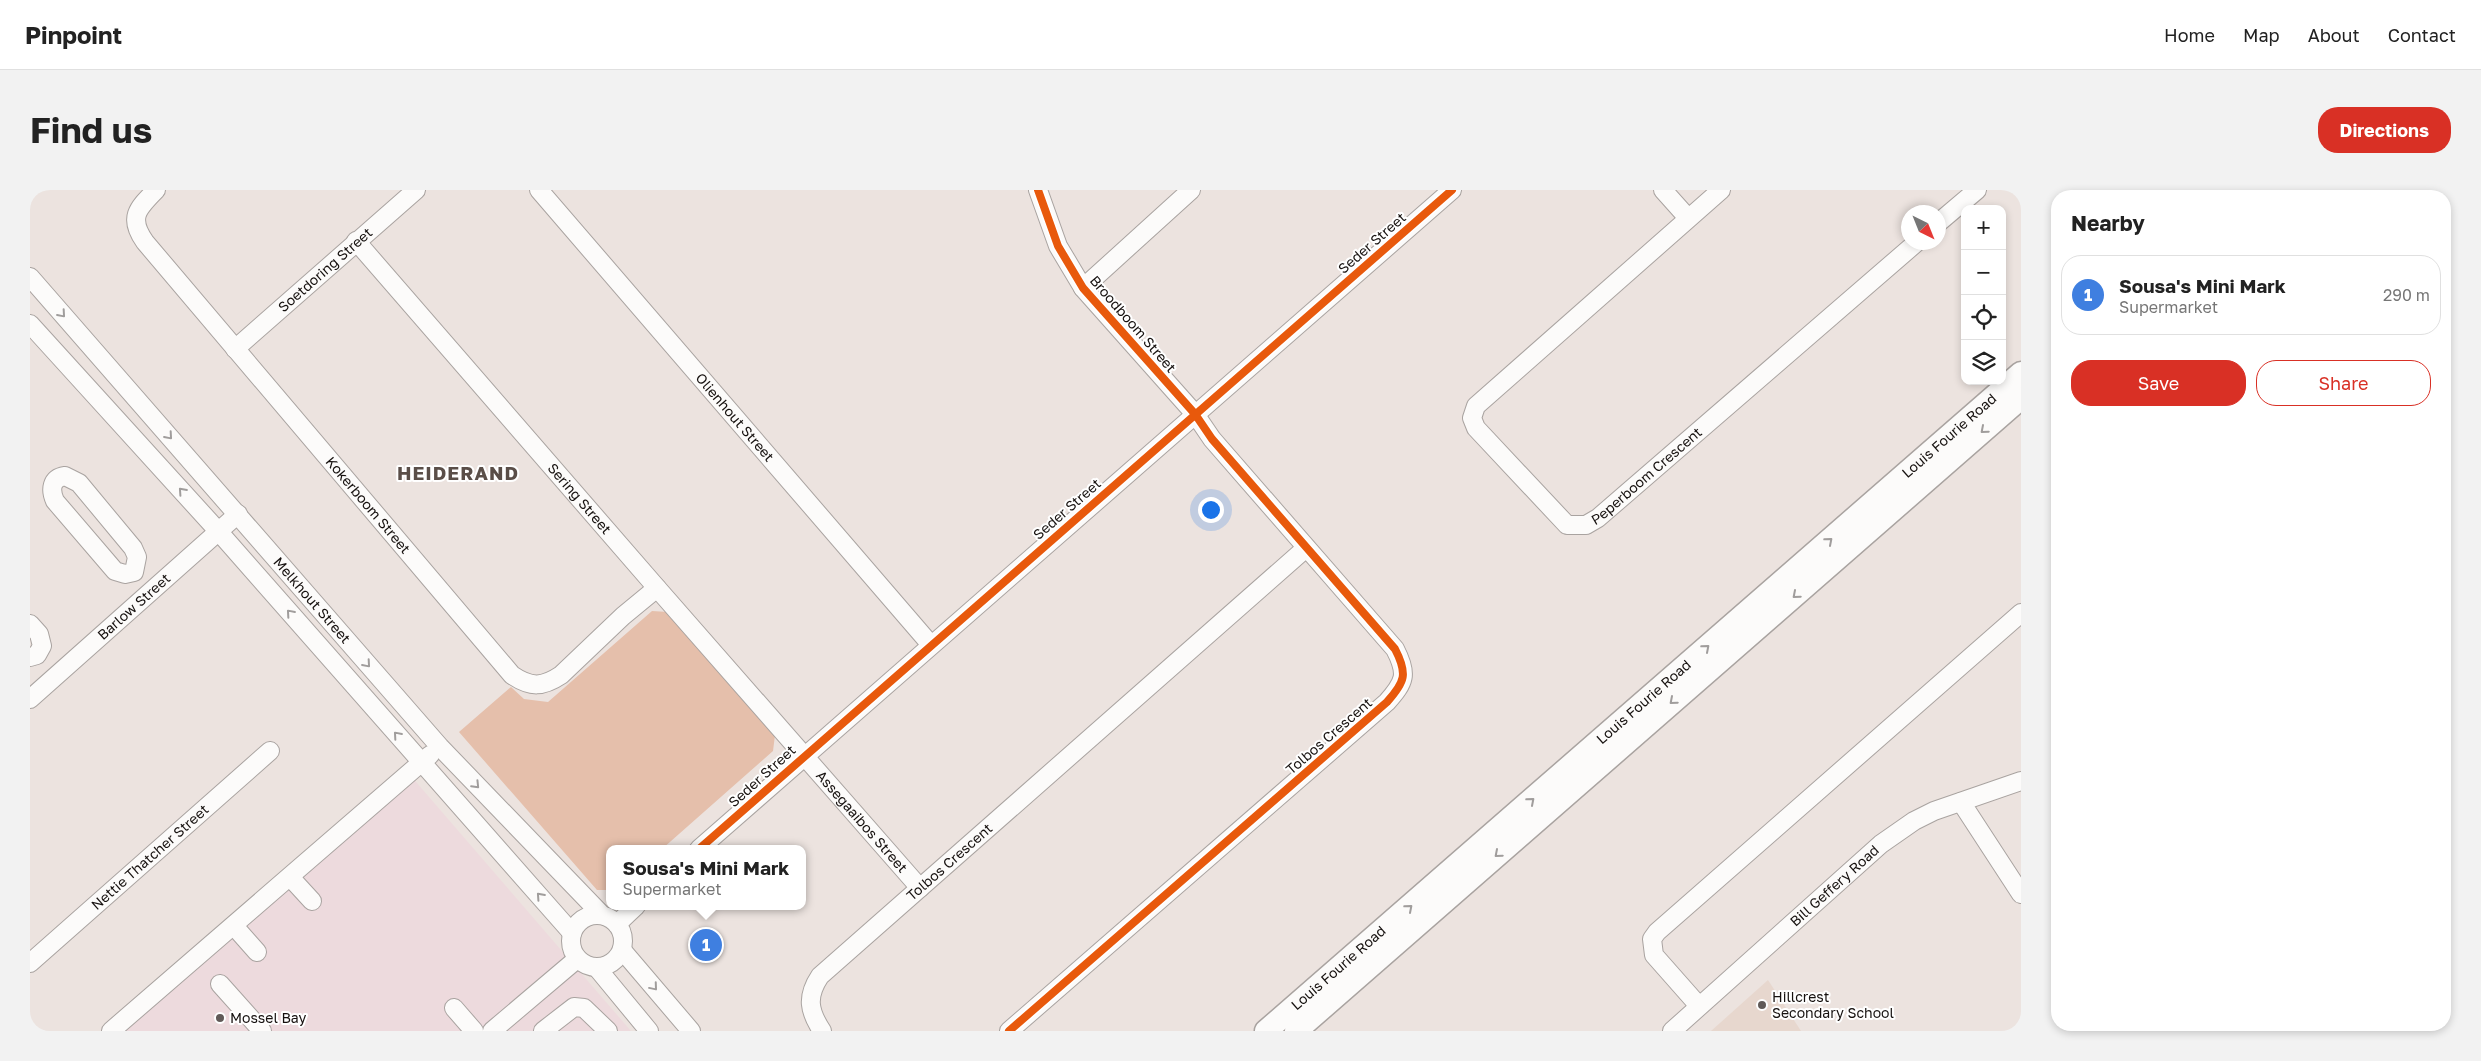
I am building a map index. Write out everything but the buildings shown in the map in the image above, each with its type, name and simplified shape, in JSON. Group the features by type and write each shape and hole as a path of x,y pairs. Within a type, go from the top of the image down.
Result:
{"main road":[{"name":"Louis Fourie Road","path":"1266,1031 2021,373"},
{"name":"Louis Fourie Road","path":"1296,1031 2021,398"}],"street":[{"name":"Kokerboom Street","path":"156,190 143,202 135,216 139,233 512,676 522,682 537,686 561,675 623,616 657,588"},
{"name":"Soetdoring Street","path":"235,349 416,190"},
{"name":"Olienhout Street","path":"539,190 931,645"},
{"name":"Broodboom Street","path":"1038,190 1058,246 1084,288 1195,414"},
{"path":"1084,288 1191,190"},
{"name":"Seder Street","path":"703,845 1452,190"},
{"path":"1663,190 1688,218"},
{"name":"Peperboom Crescent","path":"1721,190 1480,401 1474,412 1472,418 1476,428 1567,525 1586,525 1598,518 1908,250"},
{"path":"1946,216 1977,190"},
{"name":"Sering Street","path":"356,241 803,756"},
{"name":"Melkhout Street","path":"30,277 440,747 602,915"},
{"name":"Melkhout Street","path":"30,324 220,532 415,769 572,933"},
{"name":"Tolbos Crescent","path":"1009,1031 1387,702 1403,684 1403,668 1395,650 1212,439 1195,414"},
{"path":"65,476 74,479 101,508 138,557 134,572 125,574 115,571 106,562 56,501 52,494 55,480 65,476"},
{"name":"Barlow Street","path":"30,699 238,514"},
{"name":"Tolbos Crescent","path":"822,1031 812,1016 809,1000 812,987 820,976 1306,548"},
{"path":"134,572 150,593"},
{"path":"1699,1006 1654,955 1652,939 1657,932 2021,613"},
{"path":"30,624 42,639 42,646 34,656 55,677"},
{"path":"111,1031 440,747"},
{"name":"Nettie Thatcher Street","path":"30,963 270,751"},
{"name":"Assegaaibos Street","path":"803,756 920,888"},
{"name":"Bill Geffery Road","path":"1672,1031 1882,844 1914,821 1934,811 2021,781"},
{"path":"1961,802 2021,894"},
{"path":"290,877 312,901"},
{"path":"617,924 632,910"},
{"path":"596,968 611,964 622,950 624,941 617,924 602,915 584,919 572,933 571,942 577,959 584,964 596,968 649,1031"},
{"path":"234,926 257,952"},
{"path":"622,950 691,1031"},
{"path":"492,1031 577,959"},
{"path":"220,984 262,1031"},
{"path":"543,1031 574,1007 584,1008 606,1030"},
{"path":"454,1008 474,1031"}],"shaded area":[{"path":"652,611 668,612 775,735 773,751 667,845 606,845 606,890 597,890 459,732 511,687 524,699 548,702"},
{"path":"404,768 631,1031 101,1031"},
{"name":"Hillcrest Secondary School","path":"1768,980 1801,1031 1711,1031"}],"cycle path":[{"path":"1009,1031 1387,702 1398,689 1403,677 1402,665 1395,649 1212,439 1195,414 1083,288 1058,246 1038,190"},
{"path":"704,845 1452,190"}],"place":[{"name":"Sousa's Mini Mark","path":"706,945"},
{"name":"Hillcrest Secondary School","path":"1762,1005"},
{"name":"Mossel Bay","path":"220,1018"}],"district":[{"name":"HEIDERAND","path":"458,473"}]}
